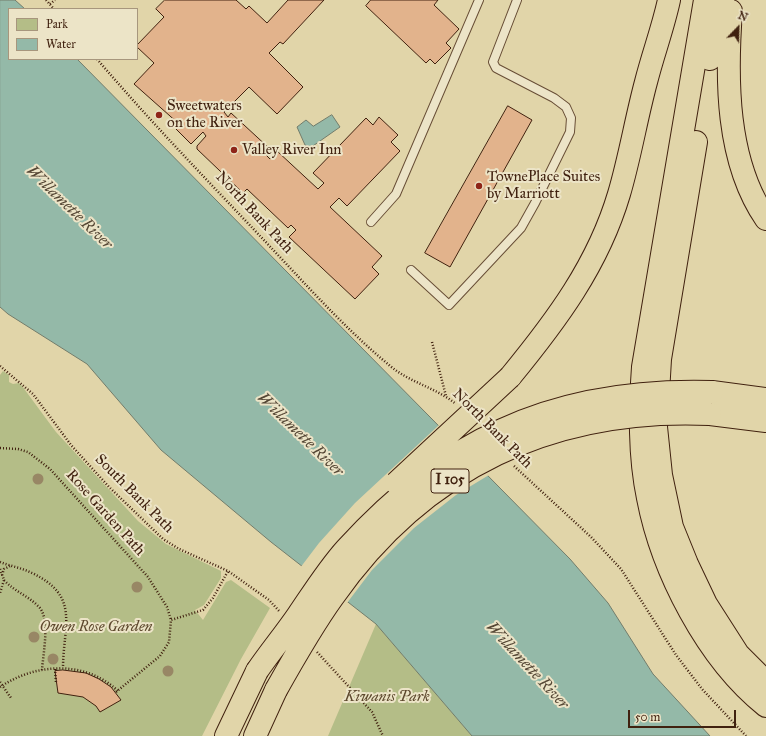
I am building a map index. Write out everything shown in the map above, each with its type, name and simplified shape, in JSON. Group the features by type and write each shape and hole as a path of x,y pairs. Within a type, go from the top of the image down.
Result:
{"highway":[{"path":"646,81 657,0"},
{"path":"256,671 278,626 306,582 340,539 367,510 510,377 550,328 576,289 592,261 619,194 646,81 669,0"},
{"path":"705,0 643,367 641,406 644,469 648,498 656,531 684,603 718,656 756,698 766,706"},
{"path":"723,0 713,42 660,359 656,427 662,475 672,527 687,564 706,604 738,654 766,682"},
{"path":"732,0 729,44 729,95 736,148 755,204 766,219"},
{"name":"I 105","path":"226,736 256,671 345,550 389,506 406,492 470,447 503,430 579,405 606,399 658,392 712,392 766,399"},
{"name":"I 105","path":"255,736 276,690 333,596 372,548 398,522 430,494 457,476 538,436 572,426 608,419 645,414 710,414 766,421"}],"lane":[{"path":"371,222 396,194 479,0"},
{"path":"412,270 449,305 521,228 570,132 571,118 566,107 496,68 493,62 517,0"}],"path":[{"path":"46,0 53,8"},
{"path":"50,4 55,0"},
{"name":"North Bank Path","path":"98,60 141,110 335,315 389,366 409,380 446,396 458,406"},
{"path":"432,342 446,396"},
{"name":"South Bank Path","path":"0,367 33,394 71,445 109,487 163,540 179,549 228,571 269,600 284,617"},
{"name":"Rose Garden Path","path":"0,448 18,449 28,452 50,469 148,578 166,607 171,620 169,642 160,656 117,691 104,679 92,673 77,669 64,668"},
{"name":"North Bank Path","path":"511,462 591,537 621,569 676,655 702,689 746,736"},
{"path":"0,562 32,573 45,581 58,592 66,608 64,668 28,673 1,687"},
{"path":"2,575 4,569 11,566"},
{"path":"0,569 4,580 15,591 38,606 44,617 45,628 42,670"},
{"path":"171,620 195,614 203,610 209,604 228,571"},
{"path":"0,593 4,580"},
{"path":"45,628 66,626"},
{"path":"315,650 372,712 383,736"},
{"path":"55,669 56,683"},
{"path":"0,682 1,687 11,698"}],"green space":[{"name":"Owen Rose Garden","path":"3,371 9,375 9,382 13,384 19,383 22,386 56,432 138,521 166,544 221,571 221,578 204,605 195,610 203,620 226,582 231,580 270,608 241,659 202,736 0,736 0,375"},
{"name":"Kiwanis Park","path":"376,624 472,736 328,736"}],"water":[{"name":"Willamette River","path":"0,0 15,0 24,8 8,8 8,60 78,60 570,559 608,603 653,674 710,736 472,736 376,624 271,542 161,450 87,364 8,314 0,307"},
{"path":"332,115 340,127 310,148 305,145 297,127 306,120 313,126"}],"pier":[{"path":"439,425 489,475 456,495 414,528 372,570 347,603 300,568 319,543 355,503"}],"building":[{"name":"Valley River Inn","path":"165,0 236,0 246,9 249,6 267,23 288,0 324,0 283,44 280,42 269,53 303,87 277,114 249,87 224,112 228,117 231,113 270,149 265,154 270,159 277,151 318,189 324,183 313,173 366,118 373,125 379,117 398,135 391,142 400,151 347,206 339,198 330,207 382,256 372,267 379,274 355,299 289,237 296,230 291,225 288,228 247,189 243,193 197,149 197,146 206,136 203,132 191,144 175,128 179,124 134,84 154,63 138,48 138,44 164,17 156,9"},
{"path":"371,0 438,0 434,5 459,29 446,43 451,48 435,64 430,59 426,63 366,6"},
{"name":"TownePlace Suites by Marriott","path":"508,106 532,120 450,267 425,253"},
{"path":"63,670 86,673 99,679 111,687 121,700 100,712 96,706 83,697 58,693 55,671"}],"place":[{"name":"Sweetwaters on the River","path":"159,115"},
{"name":"Valley River Inn","path":"234,150"},
{"name":"TownePlace Suites by Marriott","path":"479,186"}]}
